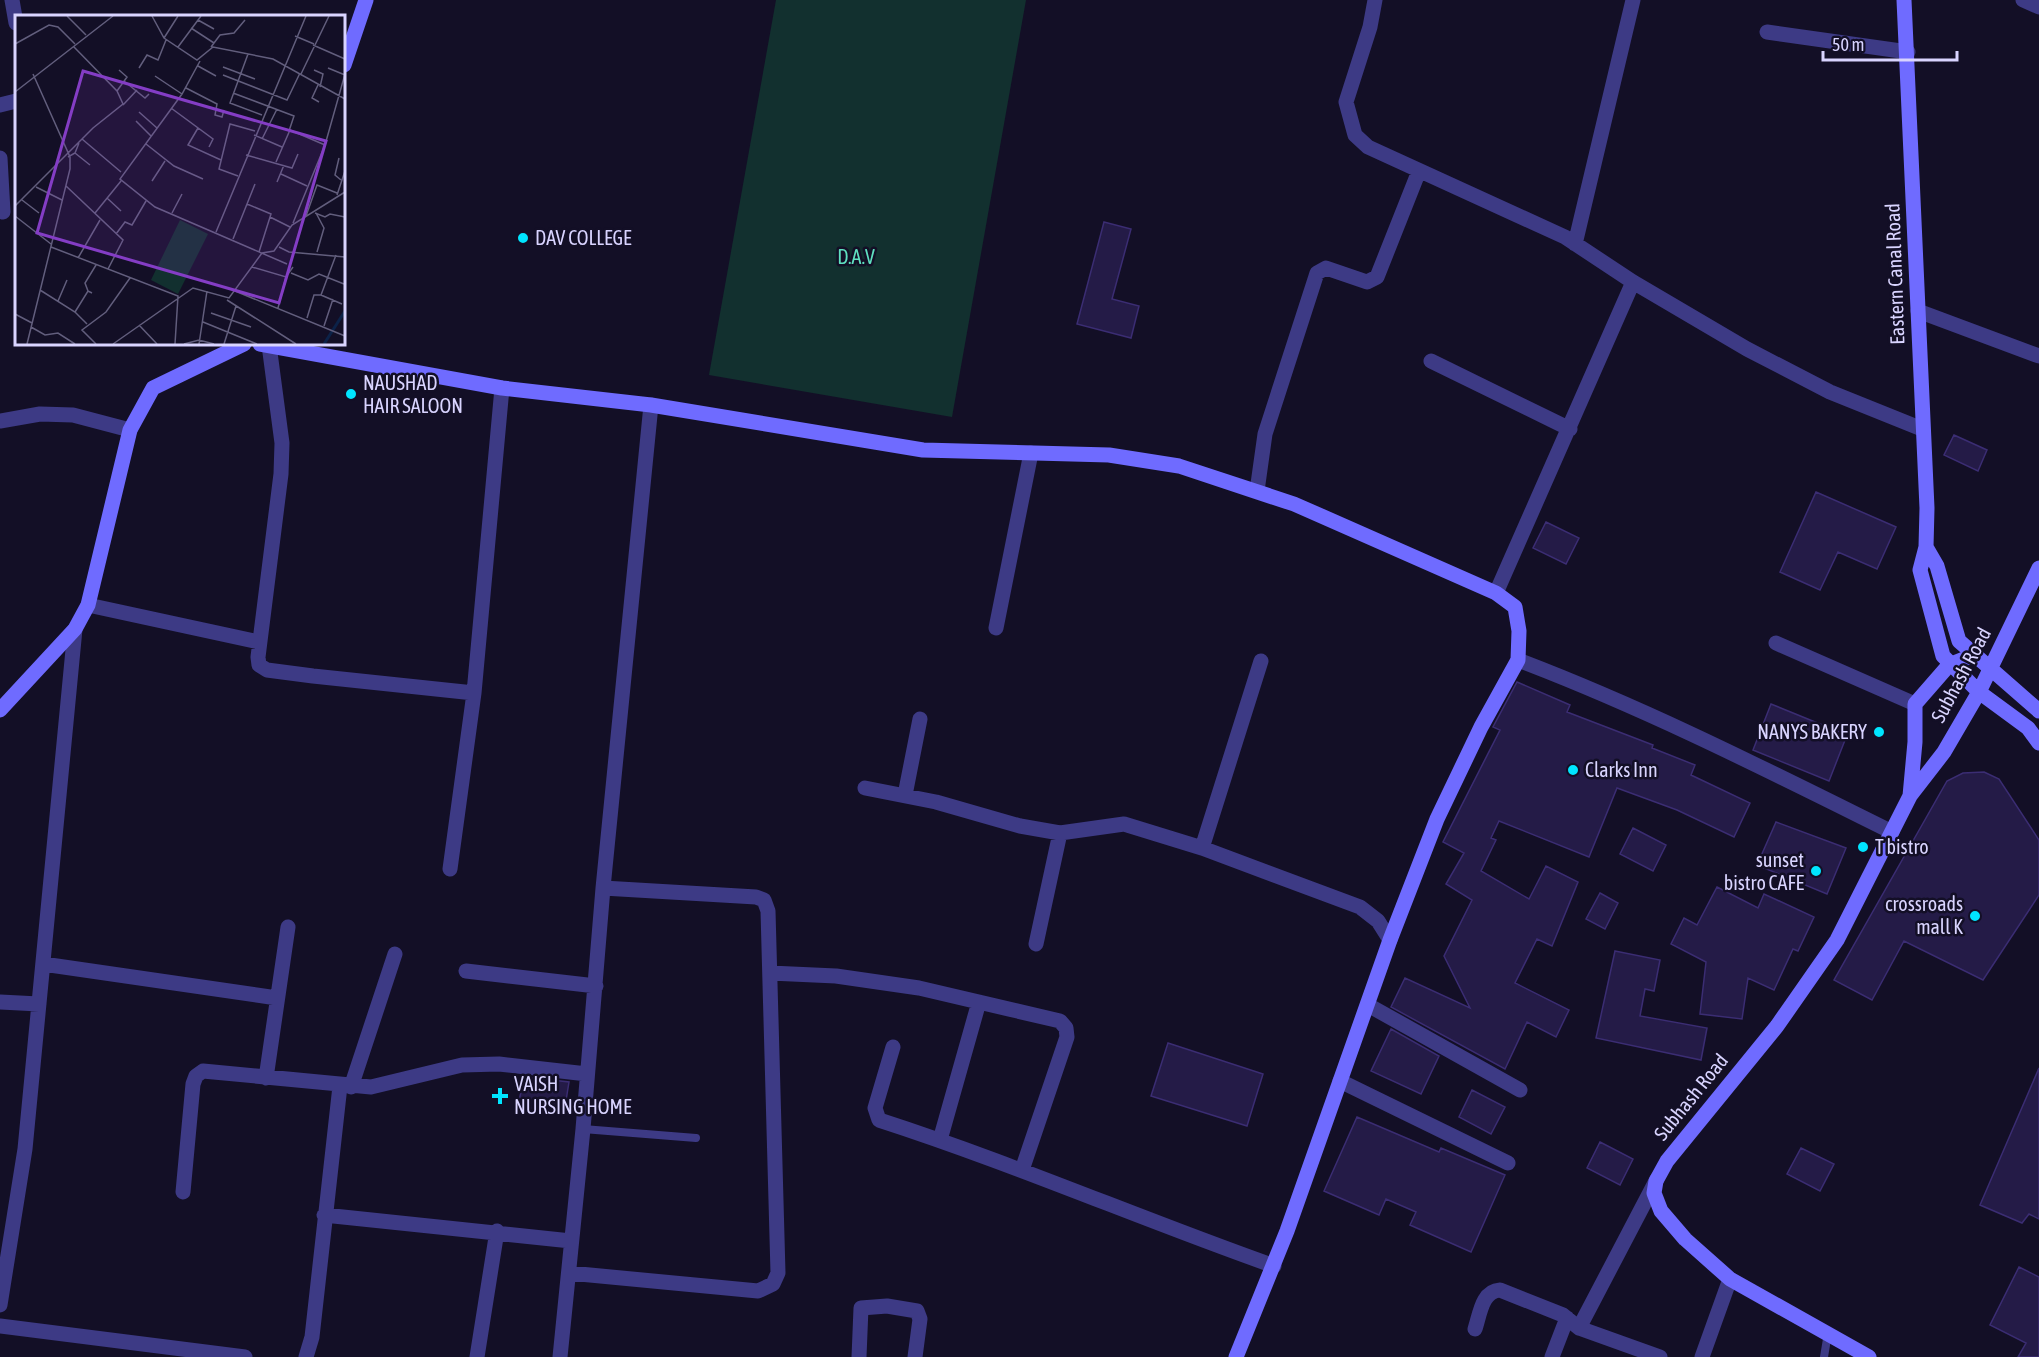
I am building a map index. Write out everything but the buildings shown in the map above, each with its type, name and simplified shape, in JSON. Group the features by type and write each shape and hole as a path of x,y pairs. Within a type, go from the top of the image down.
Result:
{"street":[{"path":"12,0 15,17"},
{"path":"345,62 366,0"},
{"path":"1375,0 1370,27 1346,102 1348,120 1355,135 1368,147 1575,244 1633,282 1747,349 1830,392 1922,429"},
{"path":"1575,244 1633,0"},
{"name":"Eastern Canal Road","path":"1905,0 1927,508 1926,547 1920,570 1943,657 1979,692 2028,728 2039,743"},
{"path":"2023,0 2039,7"},
{"path":"1767,32 1908,52"},
{"path":"0,105 15,101"},
{"path":"0,158 7,212"},
{"path":"1257,491 1265,434 1317,273 1326,268 1367,282 1373,281 1419,171"},
{"path":"1496,593 1509,558 1570,429 1633,282"},
{"path":"1918,311 2039,356"},
{"path":"0,710 75,629 88,605 130,430 153,388 242,345"},
{"path":"264,345 281,432 282,463 259,642 259,665 267,670 474,693"},
{"path":"269,345 502,388 651,405 923,450 1109,455 1179,466 1257,491 1496,593 1515,607 1520,631 1518,660 1481,727 1437,819 1390,940 1274,1266 1236,1357"},
{"path":"1431,361 1570,429"},
{"path":"450,869 474,693 502,388"},
{"path":"560,1357 583,1129 603,888 651,405"},
{"path":"0,421 40,414 73,415 130,430"},
{"path":"996,628 1031,453"},
{"name":"Eastern Canal Road","path":"1926,547 1937,566 1959,641 2039,711"},
{"name":"Subhash Road","path":"1869,1357 1730,1279 1685,1239 1661,1211 1654,1193 1660,1173 1667,1161 1811,980 1837,940 1910,796 1944,752 1979,692 2039,568"},
{"path":"88,605 259,642"},
{"path":"0,1305 25,1149 75,629"},
{"path":"1776,643 1915,704"},
{"name":"Subhash Road","path":"1910,796 1915,742 1915,704 1949,665 1974,655"},
{"path":"1518,660 1602,692 1670,723 1892,832"},
{"path":"1202,848 1261,661"},
{"path":"905,795 920,719"},
{"path":"865,788 936,802 1020,826 1060,833 1124,824 1202,848 1360,907 1378,921 1390,940"},
{"path":"1036,945 1060,833"},
{"path":"569,1273 758,1291 773,1284 778,1273 768,910 764,900 756,897 603,888"},
{"path":"266,1078 288,927"},
{"path":"307,1357 324,1215 345,1087 395,954"},
{"path":"43,964 277,998"},
{"path":"465,971 596,986"},
{"path":"770,973 836,976 918,988 1060,1021 1066,1028 1066,1037 1022,1170"},
{"path":"0,1002 39,1004"},
{"path":"940,1140 979,1002"},
{"path":"1368,1005 1520,1090"},
{"path":"893,1047 875,1108 879,1120 1022,1170 1164,1227 1274,1266"},
{"path":"183,1192 193,1084 196,1076 203,1071 345,1087 379,1085 462,1065 499,1065 587,1074"},
{"path":"1340,1081 1508,1163"},
{"path":"1579,1328 1660,1173"},
{"path":"324,1215 497,1231 571,1241"},
{"path":"477,1357 497,1231"},
{"path":"1702,1357 1730,1279"},
{"path":"1475,1329 1486,1296 1494,1290 1500,1290 1566,1318 1579,1328 1651,1356"},
{"path":"859,1357 861,1308 887,1306 917,1311 920,1318 915,1357"},
{"path":"1552,1357 1566,1318"},
{"path":"0,1326 157,1352 244,1357"}],"lane":[{"path":"583,1129 696,1138"},
{"path":"1824,1357 1828,1334"}],"green space":[{"name":"D.A.V","path":"776,0 1026,0 952,417 709,375"}],"place":[{"name":"DAV COLLEGE","path":"523,238"},
{"name":"NAUSHAD HAIR SALOON","path":"351,394"},
{"name":"NANYS BAKERY","path":"1879,732"},
{"name":"Clarks Inn","path":"1573,770"},
{"name":"T bistro","path":"1863,847"},
{"name":"sunset bistro CAFE","path":"1816,871"},
{"name":"crossroads mall K","path":"1975,916"},
{"name":"VAISH NURSING HOME","path":"500,1096"}]}
